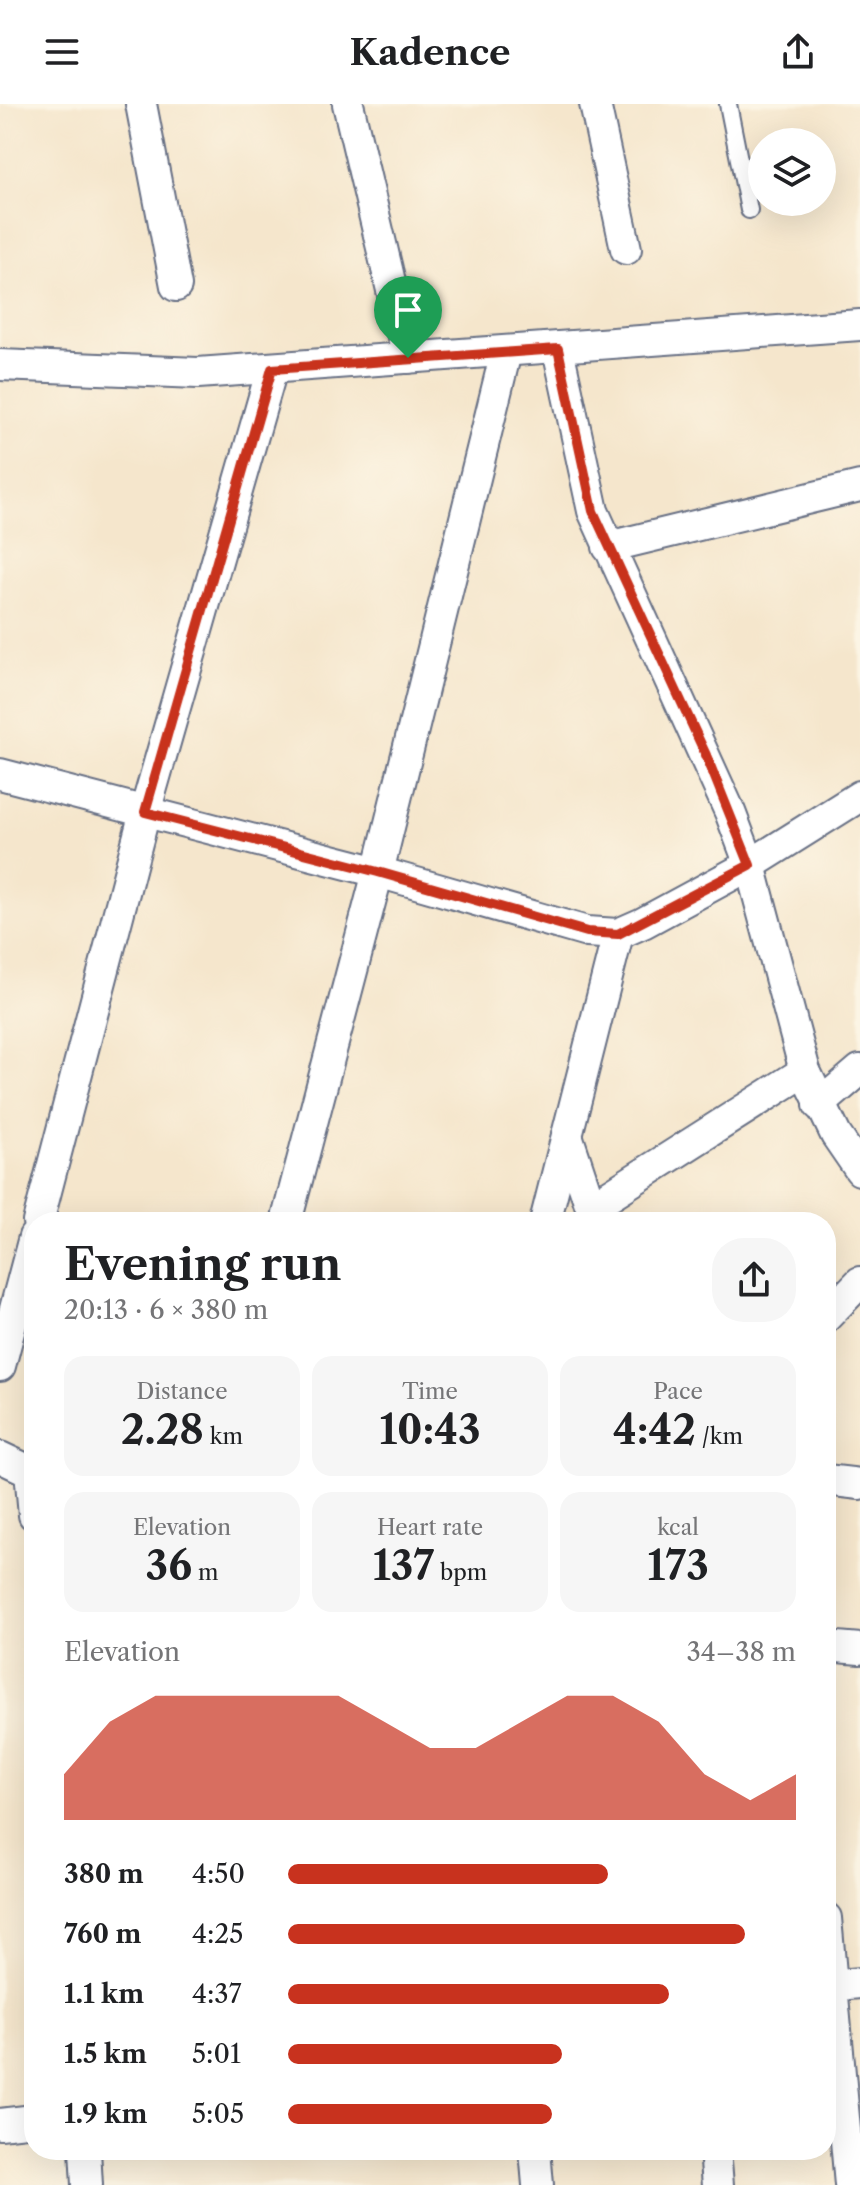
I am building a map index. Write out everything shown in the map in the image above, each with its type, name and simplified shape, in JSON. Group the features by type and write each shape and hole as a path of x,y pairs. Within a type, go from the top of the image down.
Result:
{"street":[{"path":"141,104 176,286"},
{"path":"348,104 408,358"},
{"path":"595,104 626,249"},
{"path":"2,373 198,373 272,369 860,325"},
{"path":"558,349 593,511 706,755 750,865 805,1071 819,1105 860,1170"},
{"path":"289,1212 378,872 506,352"},
{"path":"41,1212 145,812 272,369"},
{"path":"608,547 860,486"},
{"path":"0,774 378,872 587,932 618,934 750,865 860,796"},
{"path":"548,1212 618,934"},
{"path":"819,1105 860,1070"},
{"path":"598,1212 805,1071"},
{"path":"567,1135 593,1212"},
{"path":"0,1366 24,1275"},
{"path":"836,1307 860,1282"},
{"path":"836,1317 860,1318"},
{"path":"0,1457 24,1468"},
{"path":"836,1481 860,1484"},
{"path":"836,1647 860,1649"},
{"path":"839,1985 850,2185"},
{"path":"0,2124 24,2121"},
{"path":"86,2160 87,2185"},
{"path":"536,2160 538,2185"},
{"path":"716,2160 718,2185"}],"lane":[{"path":"728,104 748,205"}],"route":[{"path":"558,349 593,511 706,755 750,865 618,934 587,932 378,872 145,812 272,369 408,358 558,349"}]}
